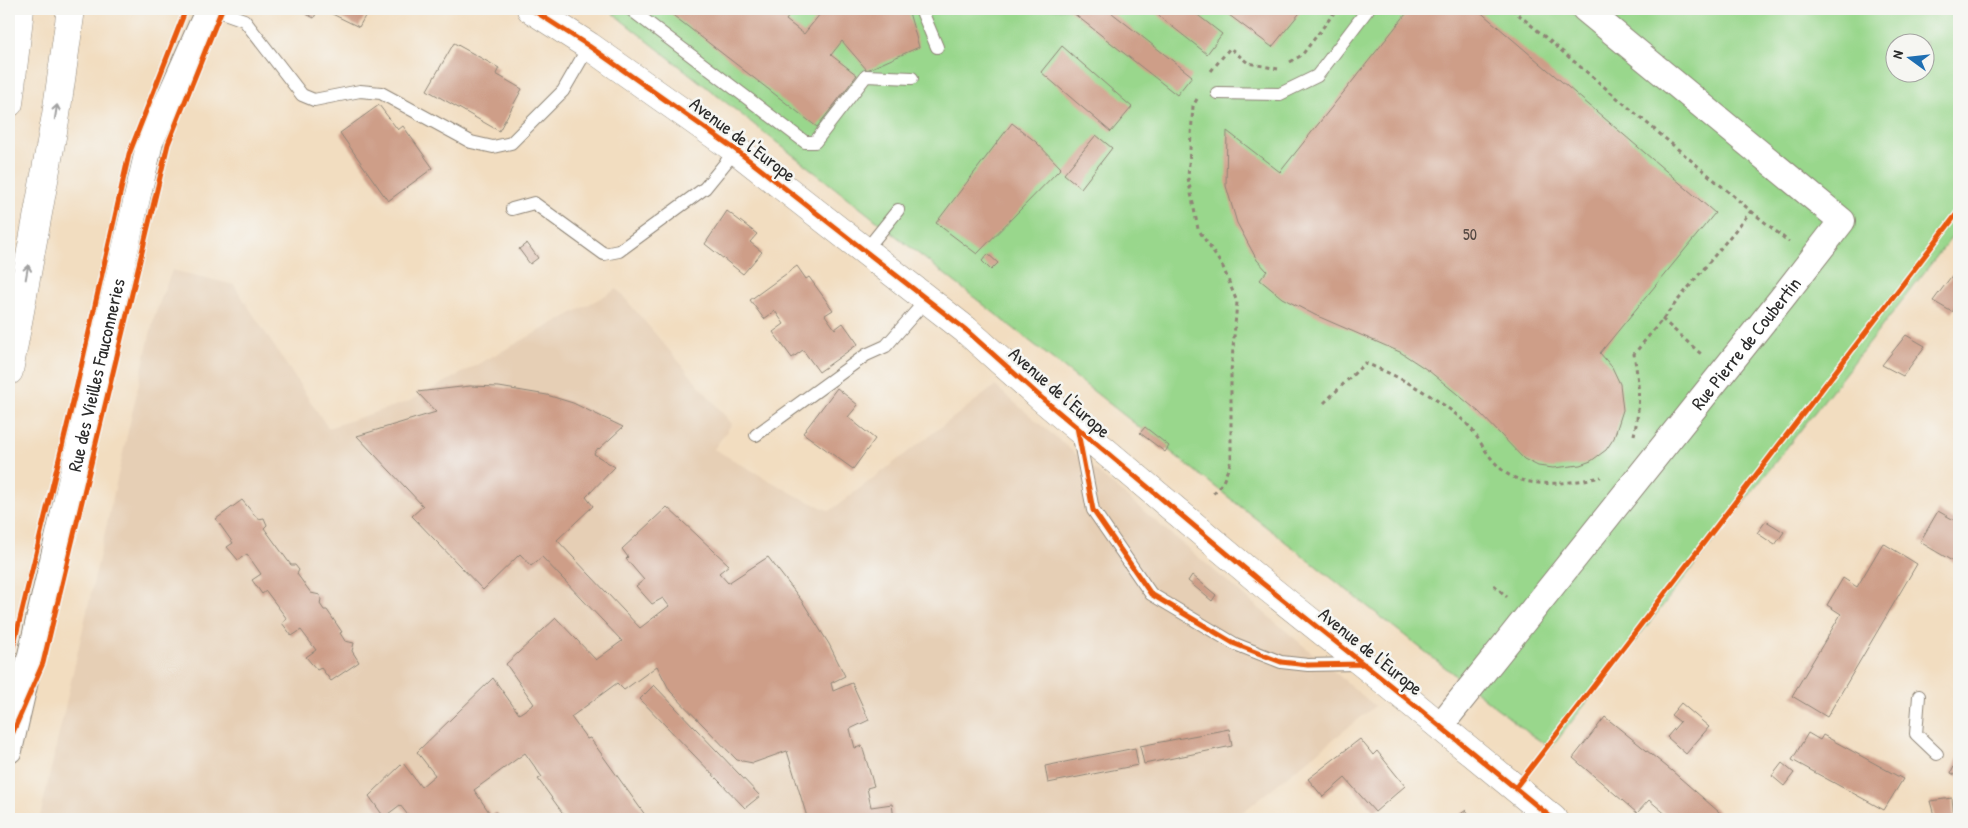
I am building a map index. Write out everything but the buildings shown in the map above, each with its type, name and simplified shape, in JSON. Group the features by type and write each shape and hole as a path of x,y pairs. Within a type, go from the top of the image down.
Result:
{"main road":[{"path":"9,103 20,9"},
{"path":"9,371 56,115 71,9"},
{"name":"Avenue de l'Europe","path":"531,9 589,46 736,150 927,299 966,330 1077,427 1262,583 1553,819"}],"street":[{"name":"Rue des Vieilles Fauconneries","path":"9,750 150,142 209,9"},
{"name":"Rue Pierre de Coubertin","path":"1440,726 1842,221 1585,9"}],"lane":[{"path":"213,9 244,20 302,95 314,100 360,91 381,93 470,142 493,147 511,142 563,90 589,46"},
{"path":"630,9 805,142 815,142 866,76 912,78"},
{"path":"921,9 937,47"},
{"path":"1217,93 1280,94 1317,76 1368,9"},
{"path":"512,209 534,202 604,254 619,251 705,188 736,150"},
{"path":"865,251 898,210"},
{"path":"756,435 866,355 886,346 927,299"},
{"path":"1077,427 1093,510 1151,594 1235,644 1281,662 1308,666 1364,664"},
{"path":"1919,696 1916,734 1937,754"}],"path":[{"path":"1209,76 1213,68 1230,48 1248,63 1278,70 1302,55 1337,9"},
{"path":"1512,9 1751,211 1811,259"},
{"path":"1197,98 1193,106 1188,178 1198,229 1224,267 1237,302 1231,372 1231,461 1222,482 1213,494"},
{"path":"1634,436 1638,419 1640,388 1634,354 1751,211"},
{"path":"1662,319 1722,372"},
{"path":"1324,403 1366,363 1431,396 1466,422 1492,459 1510,476 1539,484 1580,481 1608,476"}],"shaded area":[{"path":"172,270 234,285 328,428 410,401 617,289 732,424 714,449 797,496 830,511 995,386 1375,706 1234,819 53,819 40,817 154,317"}],"green space":[{"path":"607,9 1959,9 1959,228 1551,748 1530,734"}],"cycle path":[{"path":"9,664 77,385 129,154 186,9"},
{"path":"13,732 43,663 168,144 222,9"},
{"path":"531,9 589,46 736,150 966,330 1043,399 1262,583 1553,819"},
{"path":"1516,787 1959,211"},
{"path":"1077,427 1093,510 1151,594 1235,644 1281,662 1308,665 1364,664"}]}
